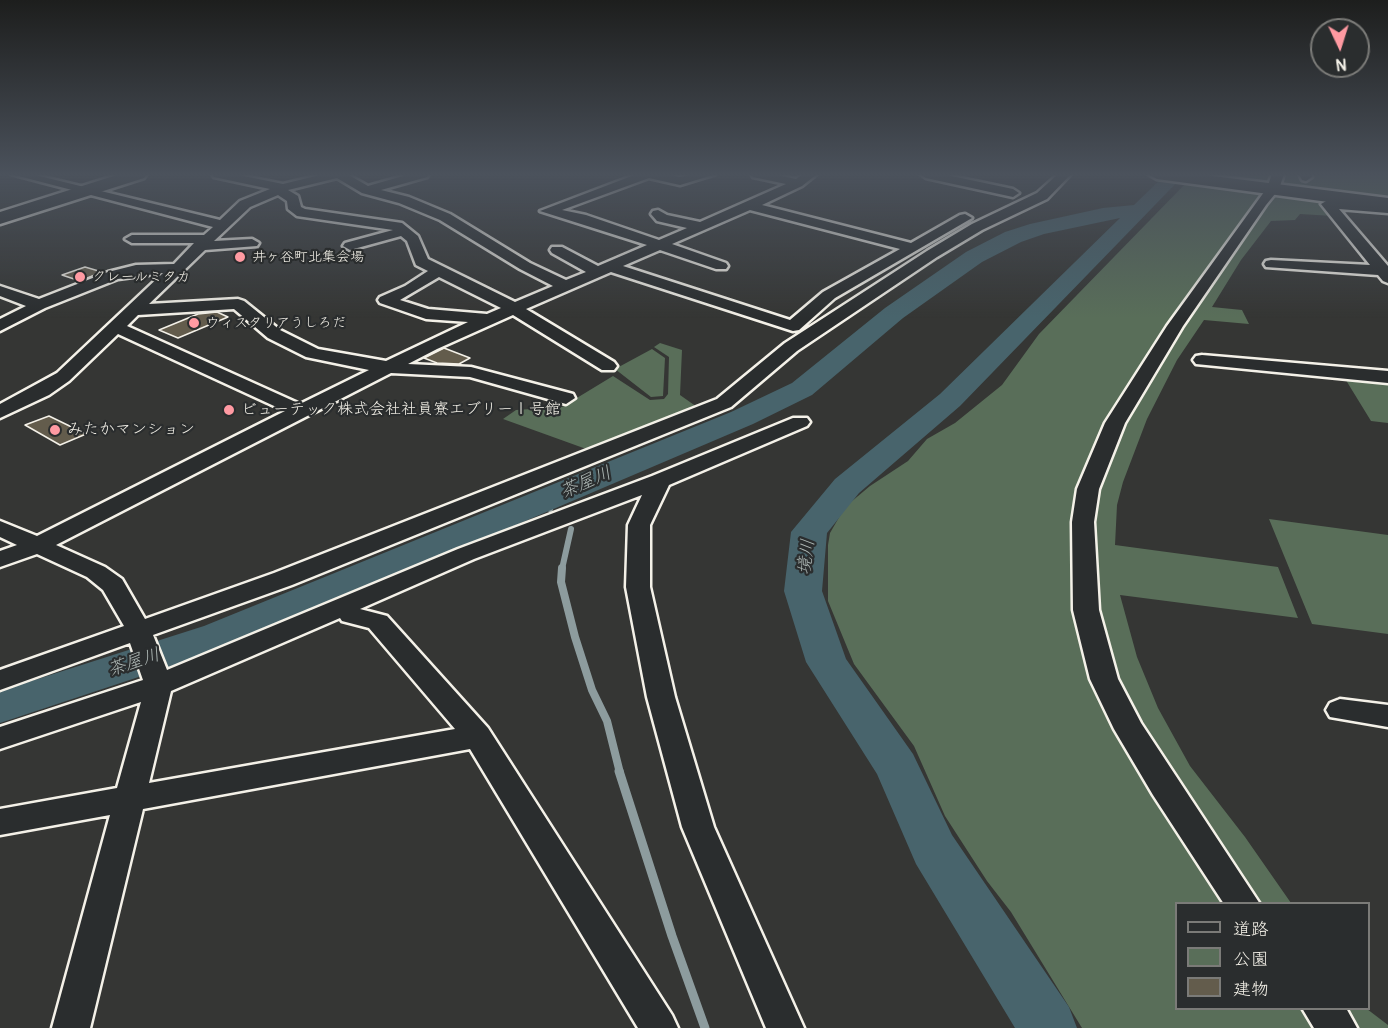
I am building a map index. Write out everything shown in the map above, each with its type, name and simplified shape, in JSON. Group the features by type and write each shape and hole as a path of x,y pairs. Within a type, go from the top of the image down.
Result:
{"street":[{"path":"210,222 222,225"},
{"path":"0,412 42,392 63,377 225,222"},
{"path":"373,222 404,231 413,239 422,262 513,308 608,366"},
{"path":"453,222 525,266 566,286"},
{"path":"592,222 721,266"},
{"path":"683,222 704,226"},
{"path":"0,560 38,545 486,319 713,222"},
{"path":"812,222 910,247"},
{"path":"556,250 604,270 793,326 829,295 957,222"},
{"path":"0,680 140,632 283,579 724,404 791,347 932,254 988,222"},
{"path":"1243,902 1164,786 1129,729 1104,679 1086,610 1083,522 1088,489 1115,423 1175,326 1247,222"},
{"path":"1343,222 1386,273"},
{"path":"350,246 404,231"},
{"path":"132,239 252,243"},
{"path":"1271,264 1386,273"},
{"path":"0,326 39,304 112,275 136,270 177,268"},
{"path":"440,270 411,289 386,300 426,314 486,319"},
{"path":"0,291 39,304"},
{"path":"133,310 238,304 274,334 312,352 388,367 420,371 471,372 566,398"},
{"path":"116,327 300,411"},
{"path":"1202,360 1388,377"},
{"path":"0,738 159,685 466,554 660,481 800,422"},
{"path":"660,481 639,525 638,587 661,697 698,826 785,1028"},
{"path":"0,528 96,572 113,585 140,632 159,685 71,1028"},
{"path":"351,615 378,622 478,736 659,1028"},
{"path":"1340,710 1388,716"},
{"path":"0,822 478,736"},
{"path":"1324,1010 1338,1028"}],"green space":[{"path":"1148,222 1243,222 1226,245 1079,498 1072,550 1076,599 1229,902 1175,902 1175,1010 1313,1010 1328,1028 1082,1028 1011,912 987,881 945,816 914,746 854,664 828,601 830,533 845,507 870,486 908,461 927,439 955,423 1002,385 1039,334"},
{"path":"1251,222 1270,222 1241,260 1212,307 1242,310 1249,324 1204,320 1177,360 1147,419 1123,482 1117,505 1115,545 1278,567 1298,618 1120,595 1137,657 1158,708 1190,766 1245,837 1290,902 1248,902 1136,729 1098,636 1091,503 1121,423 1175,341 1177,332"},
{"path":"660,343 682,350 680,395 697,407 589,450 503,419 516,410 562,407 613,376 650,400 664,399 668,394 669,357 654,347"},
{"path":"652,349 665,358 663,396 651,397 615,369"},
{"path":"1344,377 1388,380 1388,423 1371,421"},
{"path":"1269,519 1388,535 1388,634 1312,624"},
{"path":"1332,1010 1368,1010 1388,1025 1388,1028 1347,1028"}],"building":[{"path":"85,267 102,272 80,281 62,275"},
{"name":"ウィスタリアうしろだ","path":"217,312 228,317 178,338 159,330 198,314"},
{"path":"444,348 470,358 459,364 437,363 424,358"},
{"name":"みたかマンション","path":"49,416 86,434 60,445 25,425"}],"waterway":[{"name":"茶屋川","path":"0,707 218,636 742,418 802,389 894,313 974,257 1013,237 1068,222"},
{"name":"境川","path":"1048,1028 934,849 897,767 827,662 803,591 809,532 847,486 950,400 1128,222"},
{"path":"541,503 550,509"},
{"path":"562,569 571,529"},
{"path":"562,568 561,582 575,637 592,690 607,721 620,773"},
{"path":"619,771 672,936 705,1028"}],"place":[{"name":"井ヶ谷町北集会場","path":"240,257"},
{"name":"クレールミタカ","path":"80,277"},
{"name":"ウィスタリアうしろだ","path":"194,323"},
{"name":"ビューテック株式会社社員寮エブリーⅠ号館","path":"229,410"},
{"name":"みたかマンション","path":"55,430"}]}
